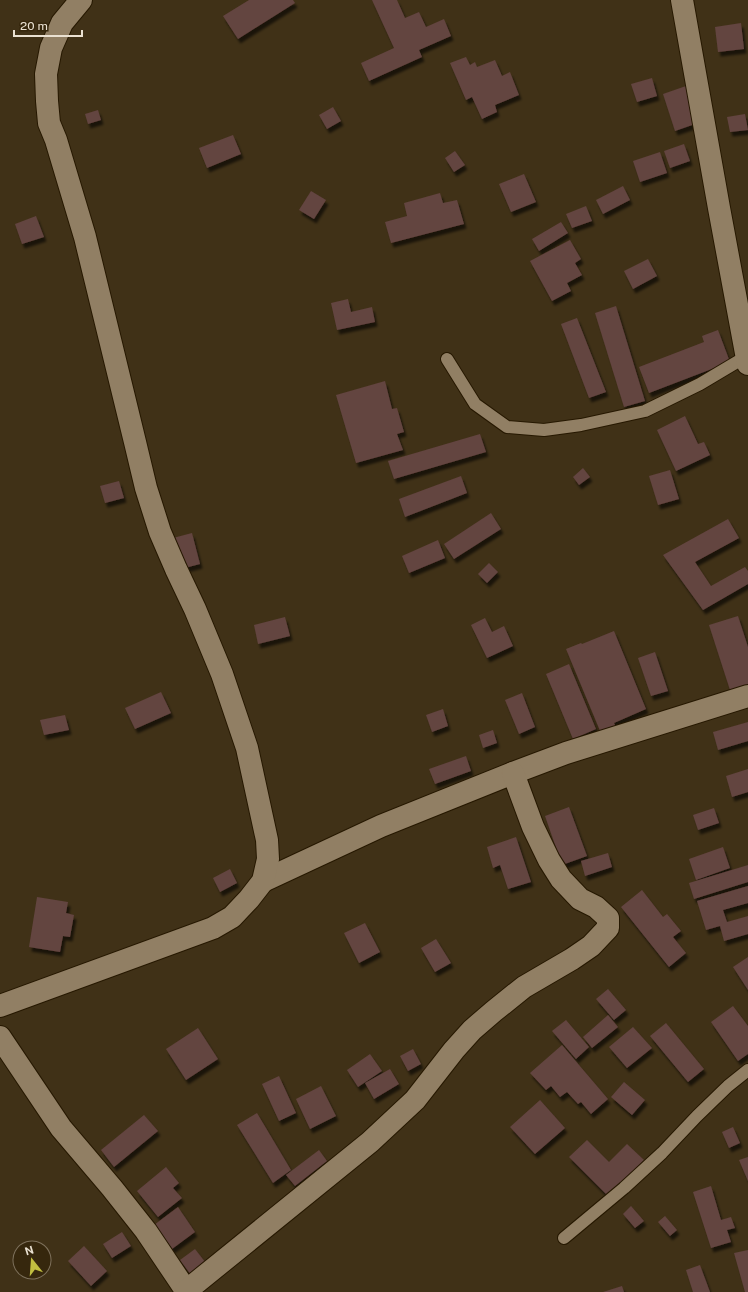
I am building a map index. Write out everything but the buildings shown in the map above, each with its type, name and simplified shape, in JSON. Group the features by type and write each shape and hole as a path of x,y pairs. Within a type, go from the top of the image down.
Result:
{"street":[{"path":"0,1006 213,928 232,917 249,899 263,881 268,859 267,840 247,748 222,674 195,609 160,532 146,488 85,237 56,140 49,123 46,101 46,74 51,48 62,23 81,0"},
{"path":"682,0 747,360"},
{"path":"263,881 381,826 513,773 566,753 748,696"},
{"path":"0,1037 61,1128 146,1231 186,1292 370,1142 415,1100 472,1030 494,1011 524,987 591,946 608,928 608,918 596,907 580,899 561,879 549,860 533,827 513,773"}],"lane":[{"path":"447,359 475,404 507,427 544,430 581,425 645,411 747,360"},
{"path":"564,1238 624,1188 662,1153 722,1091 748,1070"}]}
